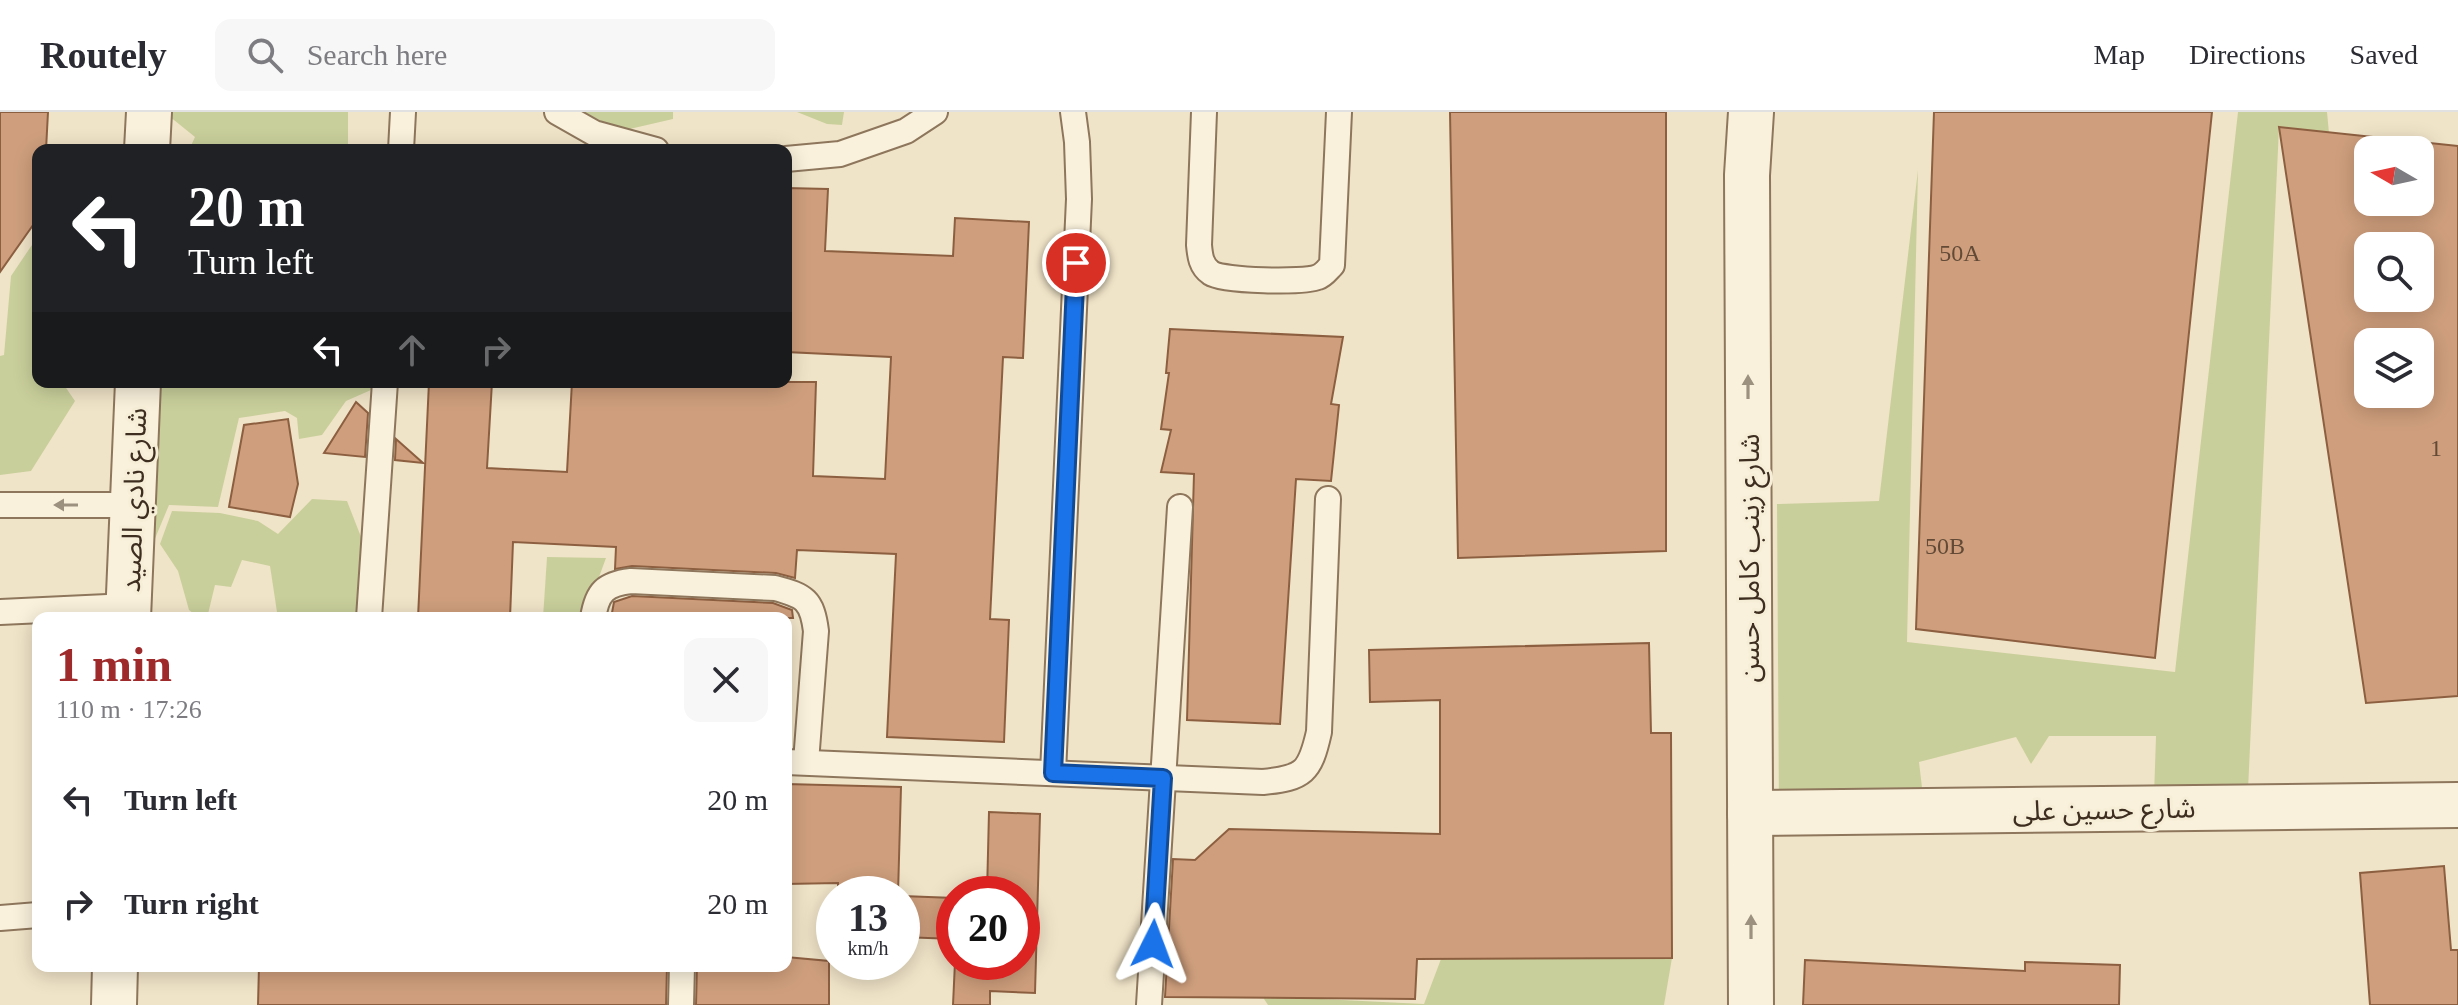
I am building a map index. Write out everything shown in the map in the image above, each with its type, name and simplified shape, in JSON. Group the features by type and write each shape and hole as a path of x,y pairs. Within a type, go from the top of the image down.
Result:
{"street":[{"path":"147,144 149,112"},
{"name":"شارع زينب كامل حسن","path":"1751,112 1747,175 1751,1005"},
{"name":"شارع نادي الصيد","path":"129,612 138,388"},
{"name":"شارع حسين على","path":"1750,813 2458,805"},
{"path":"114,1005 115,972"}],"lane":[{"path":"401,144 403,112"},
{"path":"557,112 594,133 634,144"},
{"path":"792,158 840,154 906,131 935,112"},
{"path":"1053,773 1079,199 1073,112"},
{"path":"1204,112 1200,260 1209,272 1223,278 1307,280 1322,276 1332,265 1339,112"},
{"path":"369,612 385,388"},
{"path":"595,612 599,596 613,583 631,581 775,588 797,594 813,609 816,631 796,762 1263,782 1292,779 1313,760 1319,732 1328,499"},
{"path":"0,505 133,505"},
{"path":"1149,1005 1180,507"},
{"path":"0,612 129,612"},
{"path":"0,918 32,915"},
{"path":"681,1005 682,972"}],"green space":[{"path":"164,112 348,112 348,144 192,144 195,137"},
{"path":"584,112 673,112 673,119 621,131"},
{"path":"797,112 844,112 842,125 827,124"},
{"path":"2238,112 2327,112 2329,133 2279,128 2248,790 2154,796 2156,736 2049,736 2031,764 2016,737 1919,762 1923,796 1779,813 1777,504 1879,501 1918,170 1907,642 2175,672"},
{"path":"32,245 32,388 66,388 75,401 31,471 0,475 0,356 4,355 11,276"},
{"path":"152,388 371,388 346,401 322,435 299,439 297,418 285,411 239,418 218,507 169,505 154,541 143,541"},
{"path":"312,499 347,501 363,542 357,612 277,612 270,566 242,560 231,587 215,585 208,612 192,612 178,571 160,544 172,511 220,513 258,521 278,534"},
{"path":"547,557 606,558 586,612 543,612"},
{"path":"1672,958 1664,1005 1268,1005 1262,996 1424,1004 1441,959"}],"building":[{"path":"0,112 48,112 46,144 32,144 32,227 0,272"},
{"path":"1450,112 1666,112 1666,551 1458,558"},
{"path":"1934,112 2212,112 2155,658 1916,629"},
{"path":"2279,127 2364,136 2354,136 2354,216 2434,216 2434,143 2458,146 2458,696 2366,703"},
{"path":"792,188 828,189 825,251 953,256 955,218 1029,222 1023,358 1003,357 990,619 1009,620 1004,742 887,737 896,554 797,550 795,578 776,573 632,566 615,569 616,547 513,542 510,612 418,612 429,388 492,388 487,468 567,472 572,388 792,388 792,382 816,382 813,476 885,479 891,357 792,352"},
{"path":"1170,329 1343,337 1331,404 1339,405 1331,481 1296,479 1280,724 1187,720 1194,474 1161,472 1171,430 1161,429 1169,373 1166,373"},
{"path":"356,402 368,413 365,457 324,453"},
{"path":"288,419 298,484 290,517 229,507 244,425"},
{"path":"396,439 423,463 395,460"},
{"path":"632,596 773,603 792,610 793,618 792,612 612,612 614,602"},
{"path":"1649,643 1651,733 1671,733 1672,958 1417,959 1415,999 1165,997 1173,859 1195,860 1229,829 1440,834 1440,700 1370,702 1369,650"},
{"path":"792,784 901,787 899,876 816,876 816,883 792,884"},
{"path":"989,812 1040,814 1038,876 987,876"},
{"path":"2444,866 2451,950 2458,950 2458,1005 2370,1005 2360,873"},
{"path":"920,897 936,897 936,938 920,938"},
{"path":"792,958 816,960 816,980 829,980 829,1005 696,1005 697,972 792,972"},
{"path":"1805,960 2025,971 2025,962 2120,965 2119,1005 1803,1005"},
{"path":"259,972 667,972 666,1005 258,1005"},
{"path":"954,980 1035,980 1035,993 990,991 990,1005 953,1005"}],"route":[{"path":"1076,263 1053,773 1163,778 1153,944"}]}
